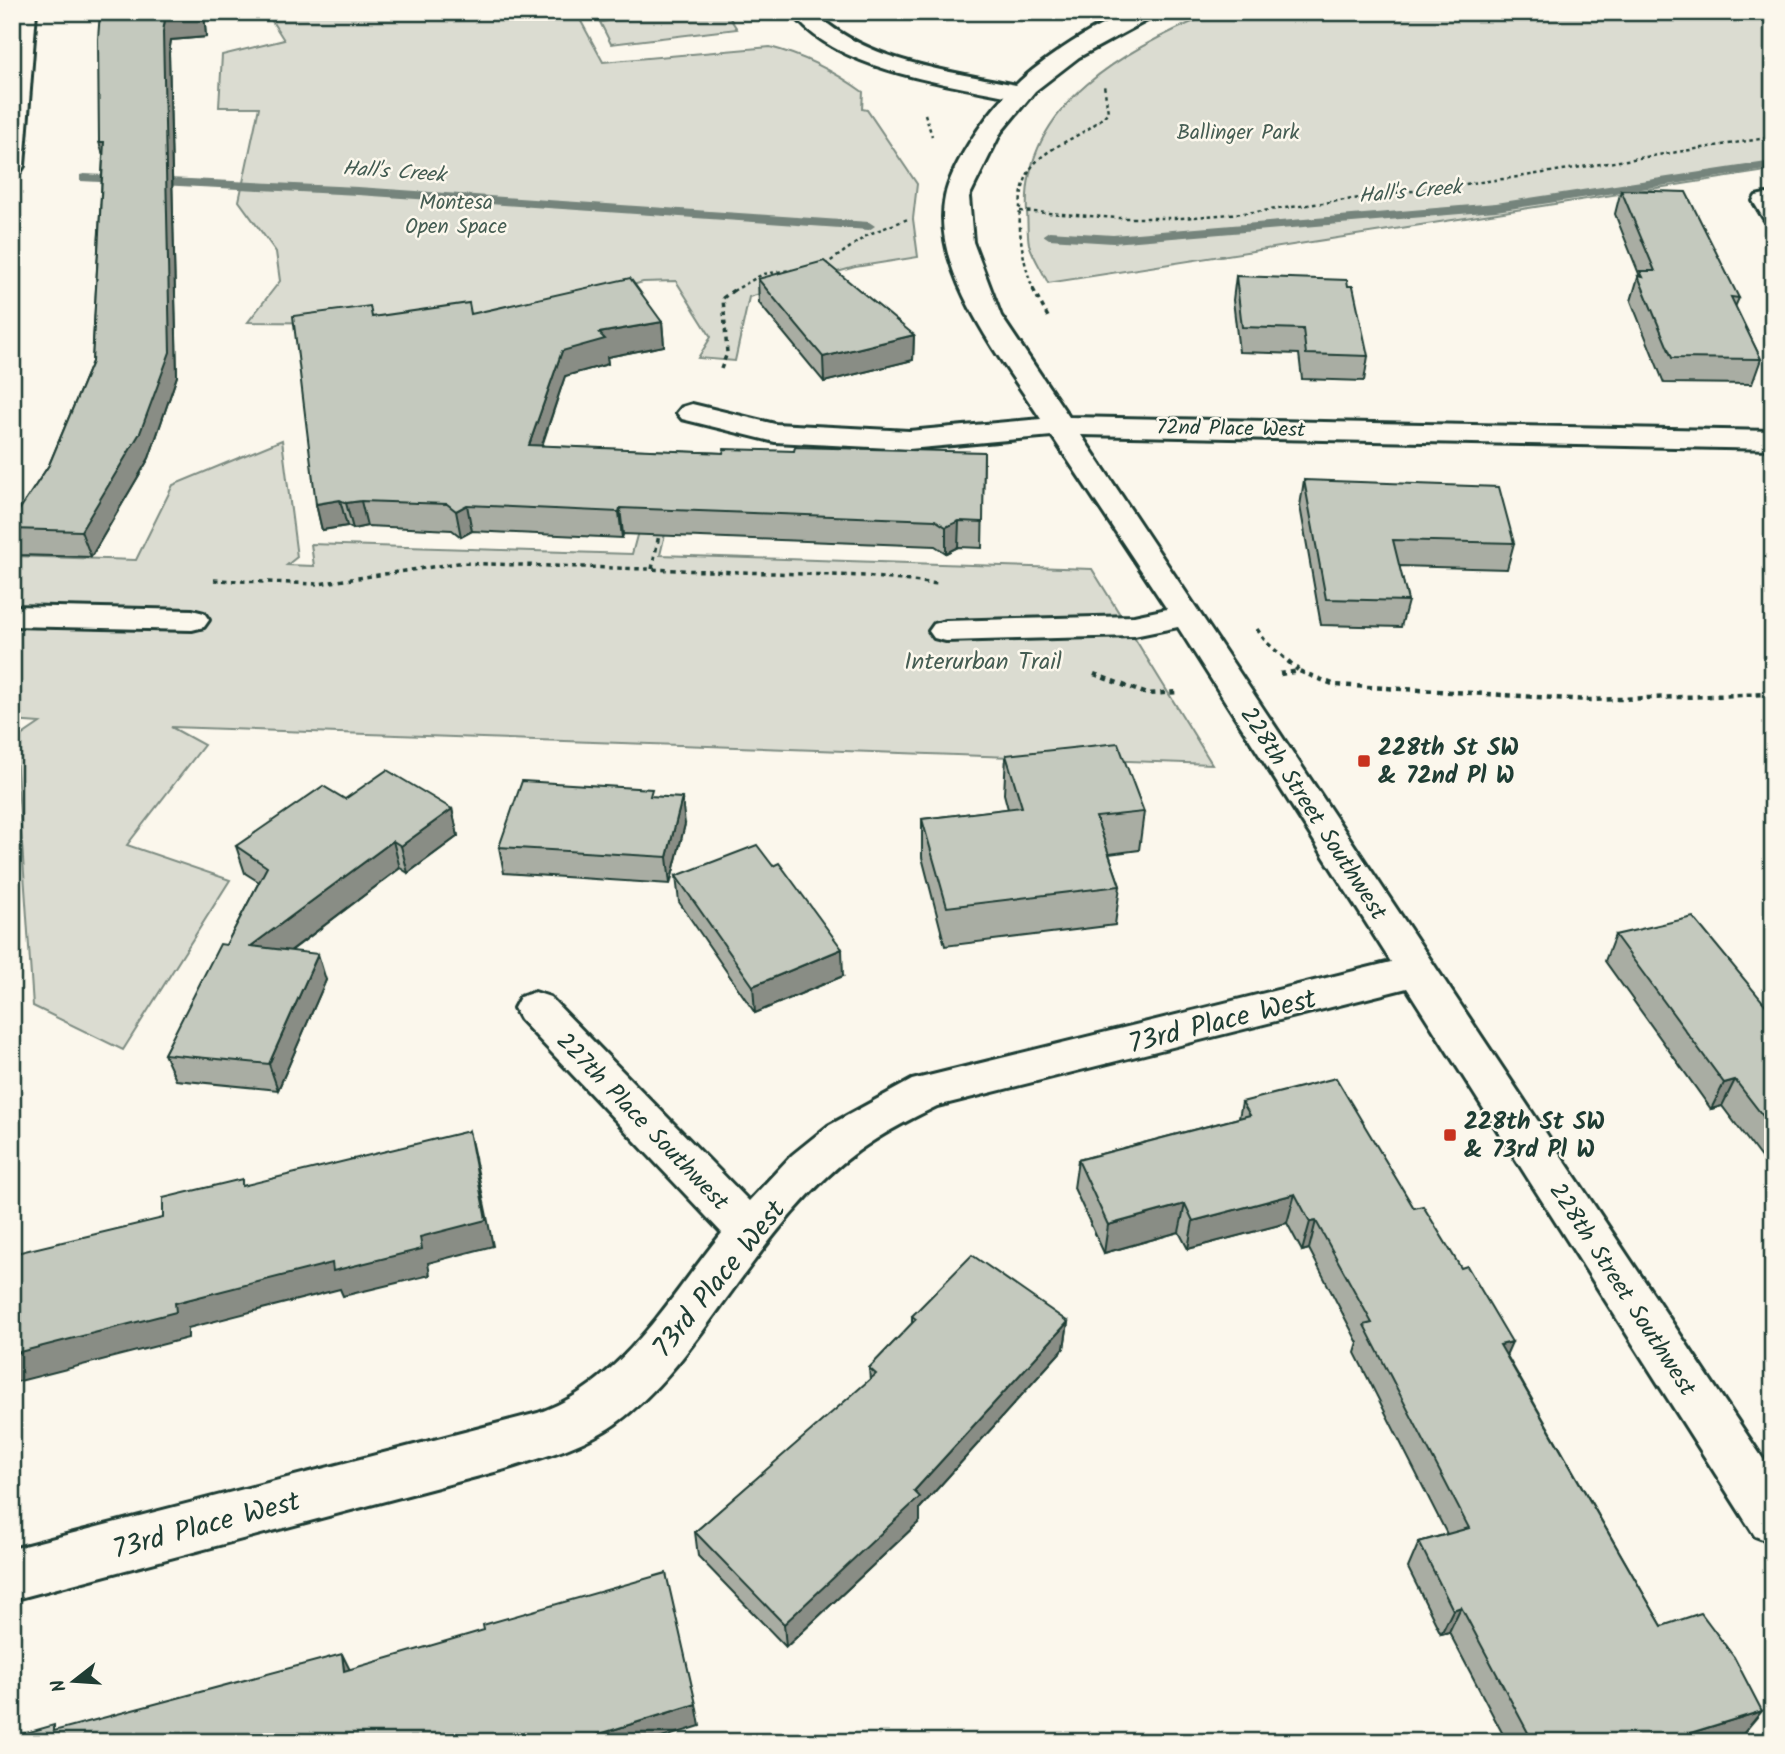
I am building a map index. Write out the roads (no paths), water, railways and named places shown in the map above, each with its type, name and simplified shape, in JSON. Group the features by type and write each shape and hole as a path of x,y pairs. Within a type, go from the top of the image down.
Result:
{"street":[{"path":"12,166 16,86 26,12"},
{"path":"803,12 828,35 881,58 1018,92"},
{"name":"228th Street Southwest","path":"1152,12 1071,53 1018,92 991,126 957,197 957,223 973,282 988,316 1187,615 1773,1519"},
{"name":"72nd Place West","path":"691,412 775,433 909,440 1060,426 1773,440"},
{"path":"946,631 1133,626 1187,615"},
{"path":"12,616 191,620"},
{"name":"73rd Place West","path":"12,1575 502,1447 552,1431 593,1411 632,1382 664,1349 751,1233 793,1184 840,1139 886,1111 927,1092 1417,971"},
{"name":"227th Place Southwest","path":"535,1008 751,1233"}],"waterway":[{"name":"Hall's Creek","path":"1049,235 1113,239 1496,207 1773,165"},
{"name":"Hall's Creek","path":"84,178 358,191 869,226"}],"place":[{"name":"228th St SW & 72nd Pl W","path":"1364,761"},
{"name":"228th St SW & 73rd Pl W","path":"1450,1135"}],"park label":[{"name":"Ballinger Park","path":"1238,132"},
{"name":"Montesa Open Space","path":"456,214"},
{"name":"Interurban Trail","path":"983,661"}]}
